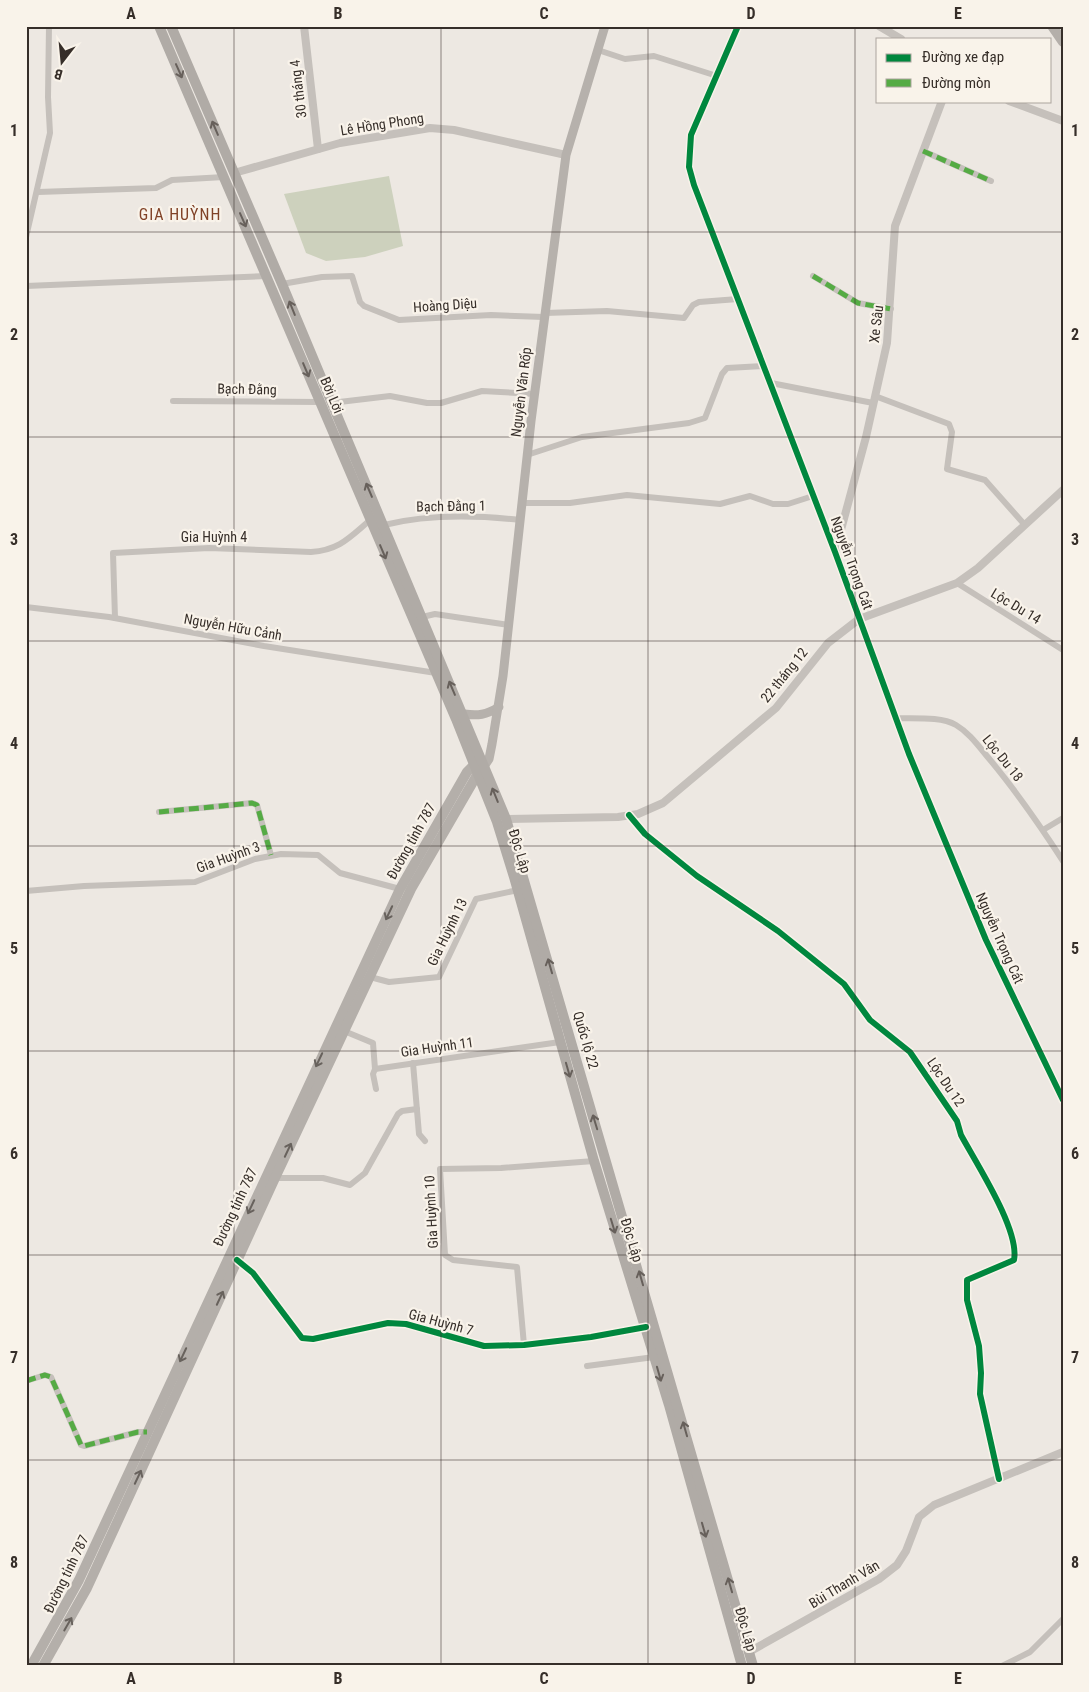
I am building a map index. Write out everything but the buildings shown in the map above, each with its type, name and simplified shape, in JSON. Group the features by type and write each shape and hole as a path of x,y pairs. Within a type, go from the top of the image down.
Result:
{"highway":[{"name":"Bời Lời","path":"159,26 476,770"},
{"name":"Bời Lời","path":"171,26 485,765"},
{"path":"224,177 234,173"},
{"path":"476,770 485,765"},
{"name":"Quốc lộ 22","path":"485,765 650,1326"},
{"name":"Quốc lộ 22","path":"476,770 501,821"},
{"name":"Độc Lập","path":"501,821 518,890 594,1161 650,1326 753,1666"},
{"name":"Độc Lập","path":"650,1326 654,1356 742,1666"}],"main road":[{"name":"Nguyễn Văn Rốp","path":"485,765 489,759 499,706 534,394 566,155 606,26"},
{"path":"1052,26 1063,42"},
{"path":"464,714 478,716 489,713 499,706"},
{"name":"Đường tỉnh 787","path":"32,1666 79,1580 400,889 424,843 467,772 476,770"},
{"name":"Đường tỉnh 787","path":"44,1666 87,1588 275,1178 416,881 476,770"}],"street":[{"path":"26,237 50,134 48,97 49,26"},
{"name":"30 tháng 4","path":"304,26 318,149"},
{"name":"Nguyễn Trọng Cát","path":"738,26 691,135 689,167 694,185 835,552 895,718 986,940 1063,1100"},
{"path":"879,26 899,38"},
{"path":"598,50 625,59 654,56 717,76"},
{"name":"Xe Sâu","path":"835,552 887,342 891,309 894,233 942,102"},
{"path":"1012,102 1063,121"},
{"name":"Lê Hồng Phong","path":"234,173 340,143 430,128 454,130 566,155"},
{"path":"923,151 991,181"},
{"path":"38,192 156,188 172,180 224,177"},
{"path":"26,286 267,276"},
{"name":"Hoàng Diệu","path":"282,284 322,277 352,276 360,302 364,306 399,320 607,311 684,318 693,305 699,302 738,299"},
{"path":"813,276 858,303 891,309"},
{"path":"527,455 582,437 690,423 705,418 722,374 727,368 763,366"},
{"path":"770,383 874,400 949,424 952,432 947,469 985,480 1024,524"},
{"path":"331,403 390,396 426,403 441,403 482,391 534,394"},
{"name":"Bạch Đằng","path":"174,401 320,402"},
{"name":"22 tháng 12","path":"501,821 630,815 649,810 676,794 776,708 828,643 859,619 957,583 978,568 1063,490"},
{"path":"522,503 570,503 626,495 720,504 750,496 773,504 788,504 813,496"},
{"name":"Bạch Đằng 1","path":"384,524 408,519 446,517 520,520"},
{"name":"Gia Huỳnh 4","path":"115,618 113,552 209,548 326,551 338,546 369,521"},
{"name":"Lộc Du 14","path":"957,583 1063,650"},
{"name":"Nguyễn Hữu Cảnh","path":"26,607 115,618 264,646 436,673"},
{"path":"422,617 435,614 509,625"},
{"name":"Lộc Du 18","path":"895,718 944,721 955,724 966,732 1043,830 1063,861"},
{"path":"159,812 252,803 260,808 271,855"},
{"name":"Lộc Du 12","path":"630,815 645,834 690,870 778,931 844,984 870,1020 910,1052 957,1121 961,1135 1006,1220 1016,1252 1014,1260 967,1280 967,1300 979,1346 980,1394 999,1479"},
{"path":"1043,830 1063,818"},
{"name":"Gia Huỳnh 3","path":"26,891 84,886 195,882 235,866 271,855 318,855 340,873 400,889"},
{"name":"Gia Huỳnh 13","path":"370,977 389,982 439,977 476,899 518,890"},
{"path":"344,1031 373,1043 375,1069 373,1074 376,1089"},
{"name":"Gia Huỳnh 11","path":"375,1069 560,1042"},
{"path":"413,1063 419,1134 425,1141"},
{"path":"275,1178 323,1178 350,1186 365,1173 398,1114 402,1111 417,1109"},
{"name":"Gia Huỳnh 10","path":"524,1345 516,1267 453,1260 445,1254 440,1169 501,1168 594,1161"},
{"name":"Gia Huỳnh 7","path":"238,1260 253,1273 302,1338 313,1339 388,1323 406,1324 484,1346 524,1345 591,1337 650,1326"},
{"path":"587,1366 654,1356"},
{"path":"26,1381 45,1375 51,1377 81,1445 84,1446 138,1432 147,1432"},
{"name":"Bùi Thanh Vân","path":"749,1652 879,1580 897,1565 906,1551 919,1517 934,1505 1063,1452"},
{"path":"1002,1666 1030,1652 1063,1620"}],"green space":[{"path":"389,176 403,246 365,257 326,261 306,253 284,194"}],"marked path":[{"path":"923,151 991,181"},
{"path":"813,276 858,303 891,309"},
{"path":"159,812 252,803 257,805 271,855"},
{"path":"26,1381 45,1375 51,1377 81,1445 84,1446 138,1432 147,1432"}],"cycle path":[{"path":"738,26 691,135 689,167 694,185 835,552 909,754 986,940 1063,1100"},
{"path":"629,815 645,834 697,876 778,931 844,984 870,1020 910,1052 957,1121 961,1135 1004,1215 1014,1247 1014,1260 967,1280 967,1300 979,1346 980,1394 999,1479"},
{"path":"237,1260 253,1273 302,1338 313,1339 388,1323 406,1324 484,1346 524,1345 591,1337 646,1327"}],"district":[{"name":"GIA HUỲNH","path":"180,214"}]}
